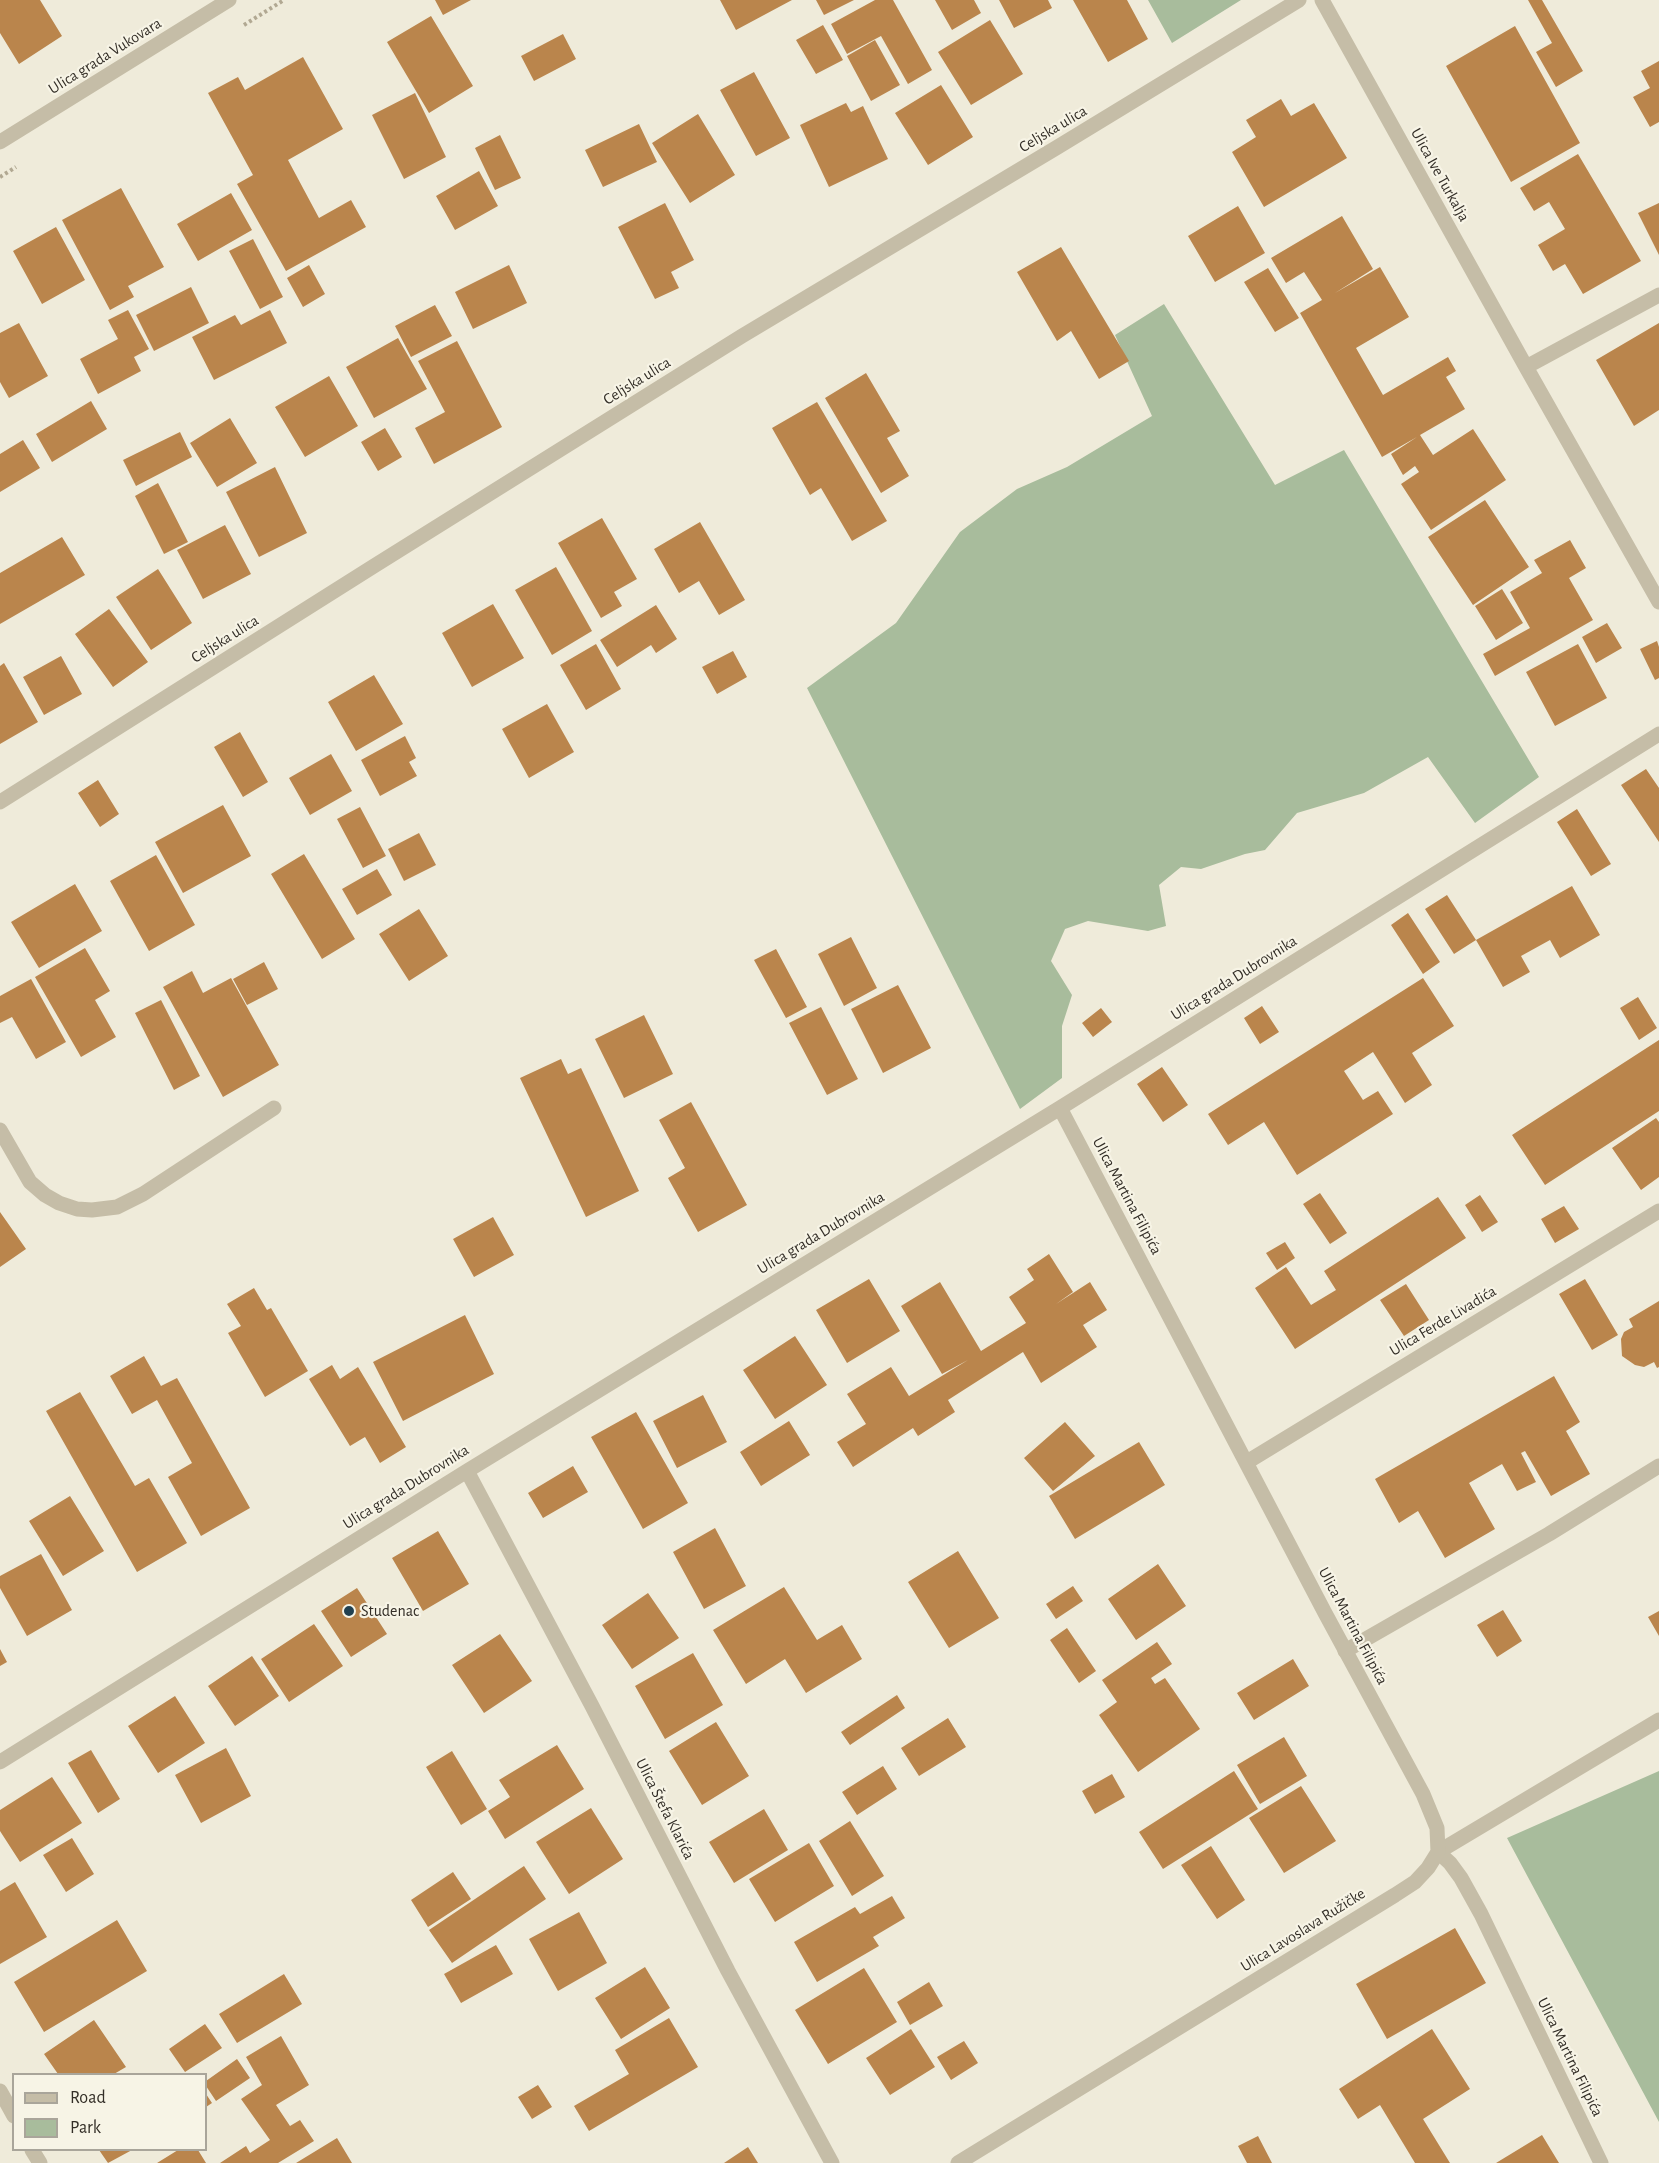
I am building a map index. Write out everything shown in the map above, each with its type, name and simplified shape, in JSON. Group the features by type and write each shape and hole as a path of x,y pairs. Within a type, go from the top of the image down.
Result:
{"street":[{"name":"Ulica grada Vukovara","path":"0,142 229,0"},
{"name":"Celjska ulica","path":"0,802 742,336 1299,0"},
{"name":"Ulica Ive Turkalja","path":"1323,0 1659,602"},
{"path":"1526,367 1659,295"},
{"name":"Ulica grada Dubrovnika","path":"0,1762 467,1471 1060,1108 1659,734"},
{"path":"0,1130 30,1182 59,1203 77,1209 92,1210 117,1207 142,1194 274,1108"},
{"name":"Ulica Martina Filipića","path":"1060,1108 1431,1810 1437,1828 1438,1852 1461,1878 1481,1914 1601,2163"},
{"name":"Ulica Ferde Livadića","path":"1247,1462 1659,1211"},
{"path":"1345,1651 1549,1534 1659,1466"},
{"name":"Ulica Štefa Klarića","path":"467,1471 592,1706 739,1991 832,2163"},
{"name":"Ulica Lavoslava Ružičke","path":"958,2163 1395,1895 1414,1882 1428,1868 1438,1852 1659,1720"},
{"path":"0,2091 12,2112"}],"green space":[{"path":"1148,0 1241,0 1172,43"},
{"path":"1164,304 1275,485 1344,450 1539,777 1475,823 1428,757 1364,793 1297,813 1265,850 1245,854 1201,869 1181,867 1159,885 1166,926 1148,931 1088,921 1065,929 1051,961 1072,995 1062,1026 1062,1078 1020,1109 807,688 896,623 960,532 1017,489 1067,467 1152,416 1115,335"},
{"path":"1659,1771 1659,2122 1507,1838"}],"building":[{"path":"0,0 40,0 62,36 19,64 0,33"},
{"path":"435,0 471,0 443,15"},
{"path":"720,0 792,0 736,30"},
{"path":"816,0 854,0 824,15"},
{"path":"875,0 893,0 932,70 908,84 881,36 847,54 831,24"},
{"path":"935,0 974,0 981,13 952,30"},
{"path":"999,0 1048,0 1052,8 1014,28"},
{"path":"1073,0 1127,0 1148,39 1108,62"},
{"path":"1528,0 1542,0 1583,71 1556,87 1536,52 1552,43"},
{"path":"431,16 473,86 429,113 387,42"},
{"path":"990,20 1023,74 971,105 938,52"},
{"path":"823,25 843,60 816,74 796,40"},
{"path":"1515,26 1580,143 1511,182 1446,66"},
{"path":"563,34 576,59 534,81 521,56"},
{"path":"875,40 900,85 871,101 847,56"},
{"path":"303,57 343,129 288,160 319,218 351,200 366,227 286,271 237,184 253,175 208,93 238,77 245,90"},
{"path":"1659,61 1659,122 1650,127 1633,97 1650,88 1641,71"},
{"path":"754,72 790,138 756,156 720,90"},
{"path":"941,85 973,137 928,165 895,113"},
{"path":"415,93 446,157 404,179 372,115"},
{"path":"1281,99 1291,116 1314,103 1347,158 1264,207 1232,152 1256,137 1246,120"},
{"path":"846,103 851,112 863,106 888,159 829,187 800,125"},
{"path":"698,114 735,175 690,203 652,143"},
{"path":"639,124 657,162 603,187 585,150"},
{"path":"500,135 521,178 495,190 475,148"},
{"path":"1578,154 1641,261 1583,294 1565,264 1553,271 1538,245 1565,229 1549,202 1534,211 1520,188"},
{"path":"479,171 498,206 455,230 436,196"},
{"path":"121,188 164,267 128,286 134,297 110,310 62,220"},
{"path":"231,193 252,230 198,261 177,224"},
{"path":"665,203 694,260 671,272 679,288 655,299 618,227"},
{"path":"1659,203 1659,255 1638,213"},
{"path":"1238,206 1265,253 1215,282 1188,236"},
{"path":"1342,216 1373,269 1335,293 1380,267 1409,317 1356,348 1383,395 1448,357 1456,371 1446,377 1465,409 1420,435 1433,455 1473,429 1506,480 1431,530 1401,484 1419,472 1415,466 1403,475 1391,454 1417,437 1382,457 1300,313 1322,300 1304,272 1286,283 1271,258"},
{"path":"56,227 85,280 42,304 13,251"},
{"path":"253,239 283,297 260,309 229,251"},
{"path":"1061,247 1129,361 1099,379 1071,331 1057,341 1017,272"},
{"path":"309,265 325,294 303,307 287,278"},
{"path":"509,265 527,303 473,329 455,292"},
{"path":"1268,268 1299,318 1275,332 1244,282"},
{"path":"191,287 209,323 154,351 136,315"},
{"path":"435,305 452,336 411,357 395,326"},
{"path":"128,310 149,349 134,357 141,371 98,394 80,359 118,339 108,320"},
{"path":"270,310 287,343 214,380 192,337 235,315 241,325"},
{"path":"19,323 48,376 9,398 0,382 0,333"},
{"path":"1659,323 1659,410 1634,426 1596,360"},
{"path":"398,338 427,389 374,418 346,367"},
{"path":"457,341 502,427 434,464 415,428 445,412 418,361"},
{"path":"866,373 900,431 887,438 909,476 881,493 825,398"},
{"path":"329,376 358,426 305,457 275,407"},
{"path":"91,401 107,429 52,462 36,434"},
{"path":"817,402 887,521 852,541 821,488 810,495 772,428"},
{"path":"230,418 257,463 217,487 190,443"},
{"path":"385,428 402,457 378,471 361,442"},
{"path":"180,432 192,457 136,486 123,460"},
{"path":"23,440 40,468 0,492 0,454"},
{"path":"275,467 307,533 259,557 226,492"},
{"path":"158,483 188,542 164,554 135,496"},
{"path":"1485,500 1529,567 1473,605 1428,537"},
{"path":"602,518 637,579 614,592 622,606 601,618 558,543"},
{"path":"700,522 745,600 719,615 699,581 679,593 654,549"},
{"path":"225,525 251,574 203,599 177,550"},
{"path":"62,537 85,575 0,624 0,573"},
{"path":"1570,540 1586,568 1569,578 1593,620 1495,676 1483,654 1530,628 1510,592 1542,573 1534,560"},
{"path":"556,567 592,631 552,655 515,590"},
{"path":"158,569 192,623 151,650 116,597"},
{"path":"1502,589 1523,623 1496,640 1475,606"},
{"path":"493,604 524,658 472,687 442,633"},
{"path":"656,605 677,639 656,653 651,645 617,667 600,640"},
{"path":"109,609 148,662 113,687 75,634"},
{"path":"1607,623 1622,648 1596,663 1582,637"},
{"path":"1657,641 1659,678 1655,680 1640,649"},
{"path":"596,644 621,689 586,710 560,665"},
{"path":"1578,644 1607,698 1555,726 1526,672"},
{"path":"733,651 747,677 717,694 702,667"},
{"path":"61,656 82,694 44,715 23,677"},
{"path":"4,663 38,722 0,744 0,666"},
{"path":"374,675 403,724 356,751 328,702"},
{"path":"547,704 574,752 529,778 502,729"},
{"path":"240,732 268,782 243,797 214,747"},
{"path":"405,736 416,758 409,762 417,776 380,796 361,760"},
{"path":"331,754 352,791 310,815 289,778"},
{"path":"1646,769 1659,788 1659,842 1621,785"},
{"path":"98,780 119,814 100,827 78,793"},
{"path":"223,805 251,856 183,893 155,842"},
{"path":"360,807 386,856 363,868 337,819"},
{"path":"1577,809 1611,864 1591,876 1557,822"},
{"path":"419,833 436,865 404,881 388,849"},
{"path":"304,854 355,939 322,959 271,874"},
{"path":"156,855 195,925 149,951 110,881"},
{"path":"377,869 392,895 357,915 342,889"},
{"path":"75,884 102,931 39,968 11,922"},
{"path":"1572,886 1600,935 1560,958 1550,940 1521,956 1530,972 1503,987 1476,940"},
{"path":"1447,895 1476,940 1454,954 1425,909"},
{"path":"419,909 448,956 409,981 379,934"},
{"path":"1408,913 1440,962 1423,974 1391,925"},
{"path":"851,937 877,988 844,1006 818,954"},
{"path":"85,948 110,991 95,1000 116,1037 81,1057 35,977"},
{"path":"776,949 807,1007 786,1018 754,960"},
{"path":"264,962 278,989 247,1005 233,979"},
{"path":"192,971 203,993 231,978 279,1065 223,1097 163,987"},
{"path":"1423,978 1454,1026 1412,1053 1432,1085 1405,1103 1373,1052 1344,1071 1363,1100 1378,1091 1393,1114 1297,1175 1264,1122 1228,1145 1208,1114"},
{"path":"31,979 66,1042 36,1059 12,1017 0,1023 0,996"},
{"path":"898,985 931,1048 883,1073 851,1009"},
{"path":"1638,997 1657,1028 1639,1040 1620,1008"},
{"path":"161,1000 200,1076 174,1090 135,1013"},
{"path":"1262,1006 1279,1032 1260,1044 1244,1018"},
{"path":"821,1007 858,1079 827,1095 789,1023"},
{"path":"1101,1008 1112,1022 1093,1037 1082,1023"},
{"path":"644,1015 673,1074 624,1098 595,1039"},
{"path":"1659,1040 1659,1111 1545,1185 1512,1135"},
{"path":"561,1059 568,1074 581,1068 639,1191 586,1217 520,1078"},
{"path":"1162,1067 1188,1105 1163,1122 1137,1084"},
{"path":"691,1102 747,1205 698,1232 668,1178 685,1168 659,1120"},
{"path":"1656,1118 1659,1122 1659,1177 1641,1190 1612,1148"},
{"path":"1320,1193 1347,1233 1330,1244 1303,1204"},
{"path":"1480,1195 1498,1222 1482,1232 1465,1205"},
{"path":"1438,1197 1466,1238 1295,1349 1255,1288 1286,1267 1311,1305 1336,1290 1324,1271"},
{"path":"1564,1206 1579,1229 1555,1243 1541,1219"},
{"path":"0,1212 26,1249 0,1267"},
{"path":"493,1217 514,1255 474,1277 453,1239"},
{"path":"1285,1242 1295,1258 1277,1270 1266,1253"},
{"path":"1049,1254 1073,1292 1056,1304 1090,1282 1107,1310 1083,1325 1097,1347 1041,1383 1023,1352 948,1400 955,1412 918,1436 913,1428 853,1467 837,1442 866,1424 847,1394 891,1367 909,1396 968,1360 942,1374 901,1306 940,1282 981,1351 1026,1323 1009,1297 1034,1280 1027,1269"},
{"path":"869,1279 900,1331 847,1363 816,1310"},
{"path":"1585,1279 1618,1335 1592,1350 1559,1294"},
{"path":"1406,1284 1429,1320 1404,1336 1380,1300"},
{"path":"254,1288 267,1310 271,1308 308,1371 265,1397 228,1333 241,1326 227,1304"},
{"path":"1659,1301 1659,1367 1657,1368 1654,1362 1644,1367 1635,1365 1622,1356 1621,1339 1624,1332 1633,1327 1629,1319"},
{"path":"465,1315 494,1374 403,1421 373,1362"},
{"path":"795,1336 827,1385 775,1419 743,1370"},
{"path":"144,1356 161,1386 177,1378 250,1508 201,1536 168,1477 192,1463 157,1400 132,1414 110,1376"},
{"path":"332,1365 340,1379 358,1367 406,1447 380,1463 365,1437 350,1446 309,1379"},
{"path":"1554,1376 1580,1422 1566,1431 1590,1474 1551,1496 1525,1451 1521,1453 1536,1482 1517,1491 1502,1464 1469,1483 1495,1529 1445,1558 1418,1511 1399,1523 1375,1479"},
{"path":"80,1392 135,1486 149,1478 187,1543 137,1572 46,1411"},
{"path":"703,1395 727,1442 677,1468 653,1421"},
{"path":"636,1412 688,1503 643,1529 591,1437"},
{"path":"789,1421 810,1455 761,1486 740,1452"},
{"path":"1065,1422 1095,1456 1053,1491 1024,1458"},
{"path":"1139,1442 1165,1485 1075,1539 1049,1496"},
{"path":"573,1466 588,1492 543,1518 528,1493"},
{"path":"70,1496 104,1551 63,1576 29,1521"},
{"path":"715,1528 746,1586 704,1609 673,1552"},
{"path":"438,1531 469,1584 423,1611 392,1558"},
{"path":"958,1551 999,1618 949,1648 908,1582"},
{"path":"41,1554 72,1610 27,1636 0,1588 0,1576"},
{"path":"1158,1564 1186,1606 1136,1640 1108,1599"},
{"path":"1073,1586 1083,1601 1056,1619 1046,1604"},
{"path":"784,1587 817,1640 842,1625 862,1659 806,1693 785,1659 746,1684 713,1630"},
{"path":"357,1588 387,1634 351,1657 321,1611"},
{"path":"648,1593 679,1638 632,1669 602,1625"},
{"path":"1503,1610 1522,1641 1497,1657 1477,1625"},
{"path":"1659,1611 1659,1636 1648,1617"},
{"path":"314,1624 343,1666 289,1702 261,1659"},
{"path":"1067,1628 1096,1671 1079,1683 1050,1640"},
{"path":"500,1634 532,1681 484,1713 452,1665"},
{"path":"1157,1642 1172,1664 1151,1678 1155,1684 1165,1678 1200,1729 1138,1772 1099,1715 1117,1702 1102,1680"},
{"path":"0,1649 7,1662 0,1666"},
{"path":"693,1653 723,1705 665,1739 635,1686"},
{"path":"252,1656 279,1696 235,1726 208,1686"},
{"path":"1293,1659 1309,1686 1254,1720 1237,1693"},
{"path":"897,1695 905,1708 850,1745 841,1732"},
{"path":"175,1696 205,1743 158,1773 128,1726"},
{"path":"948,1718 966,1747 919,1776 901,1748"},
{"path":"716,1722 749,1776 702,1805 669,1751"},
{"path":"1284,1737 1307,1776 1260,1804 1237,1765"},
{"path":"557,1745 584,1789 505,1839 488,1811 510,1797 499,1780"},
{"path":"226,1748 251,1796 201,1823 175,1775"},
{"path":"91,1750 120,1799 98,1813 68,1763"},
{"path":"452,1751 487,1809 461,1825 426,1767"},
{"path":"883,1766 897,1789 857,1815 842,1792"},
{"path":"1234,1771 1258,1809 1163,1869 1139,1832"},
{"path":"1112,1774 1125,1797 1095,1814 1082,1791"},
{"path":"52,1777 82,1823 20,1862 0,1831 0,1810"},
{"path":"1301,1786 1336,1841 1284,1873 1249,1818"},
{"path":"591,1808 623,1859 569,1894 536,1842"},
{"path":"764,1809 788,1850 734,1883 709,1842"},
{"path":"850,1821 884,1876 852,1896 819,1841"},
{"path":"72,1838 94,1874 66,1892 43,1855"},
{"path":"809,1843 834,1886 775,1922 749,1879"},
{"path":"1211,1846 1245,1900 1217,1919 1181,1865"},
{"path":"524,1866 546,1899 452,1963 429,1930"},
{"path":"453,1872 471,1899 428,1927 411,1900"},
{"path":"15,1882 47,1937 0,1964 0,1891"},
{"path":"892,1896 905,1918 873,1937 879,1946 817,1982 794,1942 855,1907 860,1914"},
{"path":"579,1912 607,1963 558,1991 529,1939"},
{"path":"117,1920 147,1971 44,2032 14,1982"},
{"path":"1455,1928 1486,1983 1387,2039 1356,1984"},
{"path":"496,1945 513,1974 461,2003 444,1974"},
{"path":"645,1967 670,2008 621,2039 595,1998"},
{"path":"864,1968 897,2022 828,2064 795,2010"},
{"path":"284,1974 302,2004 237,2043 219,2014"},
{"path":"929,1982 943,2006 910,2025 897,2002"},
{"path":"669,2018 698,2067 589,2131 574,2106 629,2074 615,2050"},
{"path":"94,2020 126,2067 116,2073 57,2073 44,2054"},
{"path":"205,2024 222,2048 185,2072 169,2049"},
{"path":"911,2029 935,2067 890,2095 866,2058"},
{"path":"1432,2029 1470,2089 1423,2119 1450,2163 1415,2163 1380,2105 1358,2119 1339,2089"},
{"path":"281,2036 309,2085 276,2105 290,2126 300,2120 314,2141 278,2163 220,2163 246,2146 250,2153 270,2140 241,2099 262,2085 246,2057"},
{"path":"964,2041 978,2063 951,2080 937,2057"},
{"path":"237,2059 250,2078 216,2101 207,2088 207,2080"},
{"path":"538,2085 552,2107 532,2119 518,2097"},
{"path":"207,2096 212,2103 207,2106"},
{"path":"1542,2135 1559,2163 1496,2163"},
{"path":"1258,2136 1272,2163 1247,2163 1238,2146"},
{"path":"337,2138 352,2163 296,2163"},
{"path":"748,2147 758,2163 724,2163"},
{"path":"100,2151 130,2151 108,2163"},
{"path":"176,2151 199,2151 206,2163 157,2163"}],"place":[{"name":"Studenac","path":"349,1611"}]}
